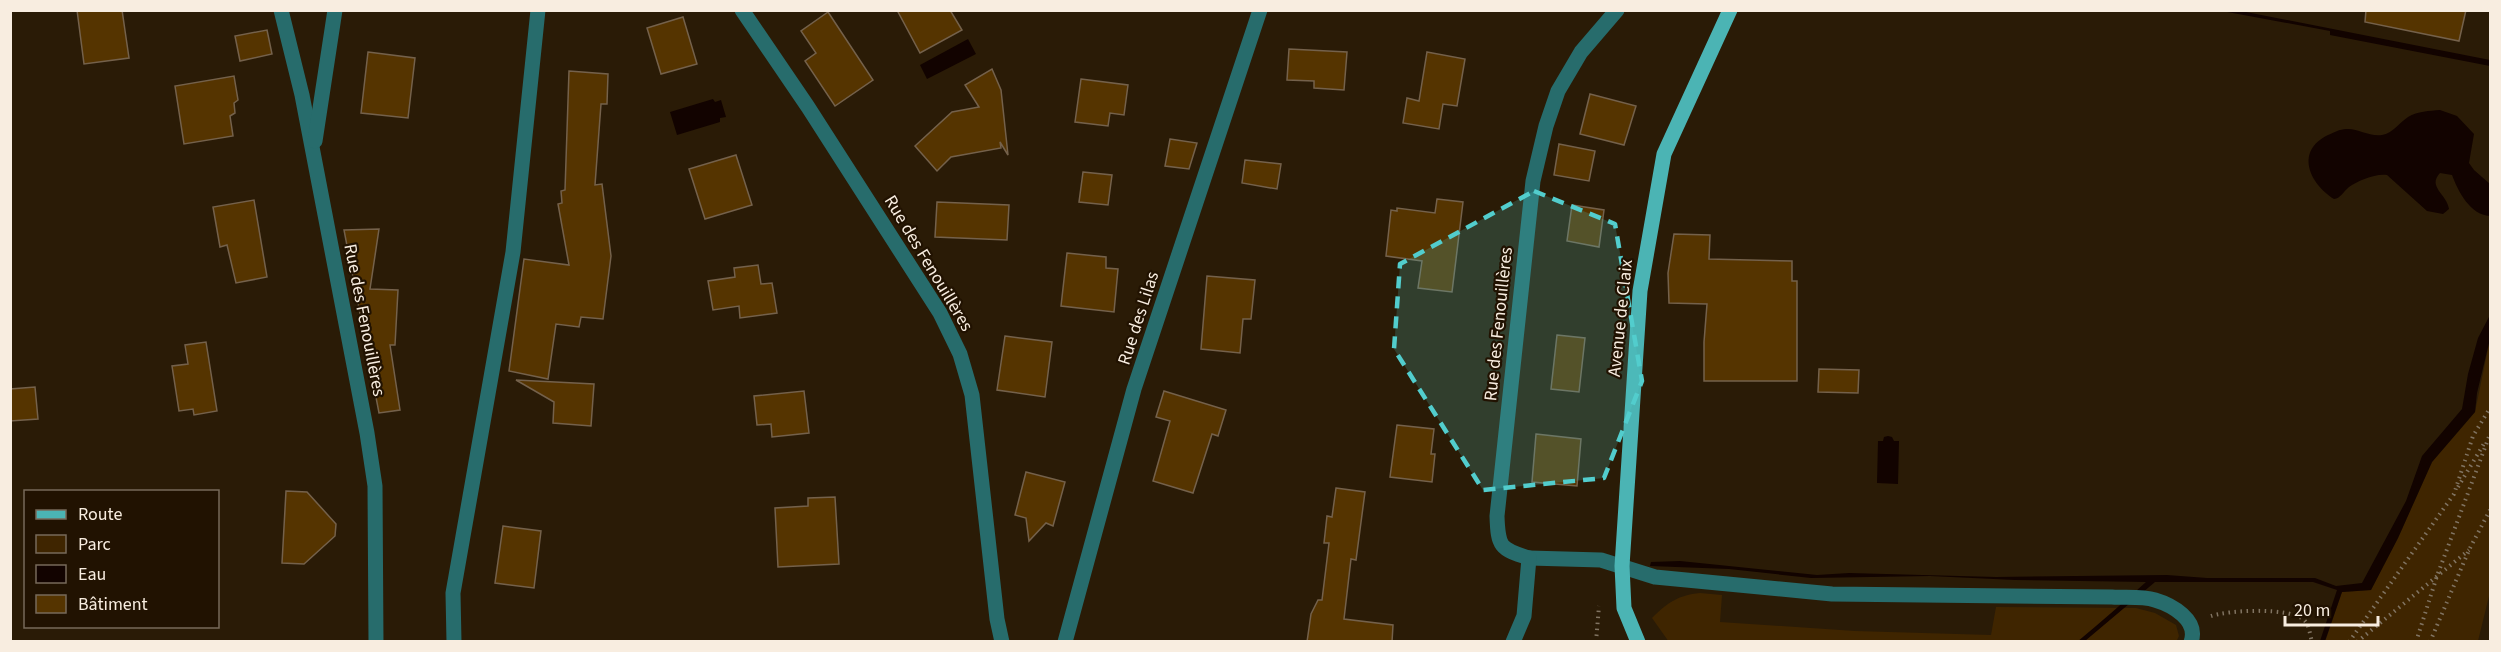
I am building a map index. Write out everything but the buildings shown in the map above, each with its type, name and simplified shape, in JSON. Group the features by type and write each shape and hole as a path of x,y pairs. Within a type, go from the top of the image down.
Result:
{"main road":[{"name":"Avenue de Claix","path":"1638,642 1624,608 1622,566 1640,291 1664,154 1730,10"}],"street":[{"name":"Rue des Fenouillères","path":"281,10 313,152 365,422 375,486 376,642"},
{"path":"313,152 335,10"},
{"path":"454,642 453,593 513,252 538,10"},
{"name":"Rue des Fenouillères","path":"742,10 808,107 940,313 960,354 972,395 997,620 1002,642"},
{"name":"Rue des Lilas","path":"1065,642 1134,389 1260,10"},
{"name":"Rue des Fenouillères","path":"1529,558 1507,552 1498,540 1497,516 1533,181 1546,126 1558,91 1581,52 1617,10"},
{"path":"1513,642 1524,616 1529,558 1601,560 1655,577 1832,594 2153,599 2172,607 2190,621 2194,635 2192,642"}],"path":[{"path":"2454,494 2473,436 2490,408"},
{"path":"2349,642 2454,494 2490,434"},
{"path":"2416,642 2437,576 2490,434"},
{"path":"2430,642 2469,550 2490,510"},
{"path":"2357,642 2469,550"},
{"path":"2190,621 2223,612 2295,613 2306,621 2312,642"}],"highlighted area":[{"path":"1534,191 1615,224 1642,381 1604,478 1483,490 1394,349 1400,264"}],"green space":[{"path":"2490,339 2490,592 2478,641 2325,642 2342,592 2371,590 2398,538 2432,462 2475,412"},
{"path":"1700,593 1722,595 1720,622 1855,631 1991,635 1996,607 2136,608 2155,613 2176,625 2179,636 2176,642 1669,642 1652,618 1673,601"}],"water":[{"path":"2222,11 2241,11 2490,60 2490,66 2330,35 2330,31"},
{"path":"968,39 976,54 927,79 920,65"},
{"path":"713,99 715,102 721,100 726,117 720,118 720,122 677,135 670,112"},
{"path":"2440,110 2457,116 2474,134 2469,163 2490,184 2490,216 2483,215 2471,207 2461,195 2452,175 2440,173 2436,182 2448,204 2449,209 2443,214 2427,211 2387,175 2362,180 2334,199 2312,176 2309,158 2312,150 2328,135 2346,129 2382,135 2412,115"},
{"path":"2490,315 2490,339 2477,393 2475,412 2432,462 2398,538 2371,590 2342,592 2325,641 2320,641 2337,590 2313,582 2155,582 2085,641 2077,642 2146,582 1930,576 1811,578 1729,569 1650,566 1651,562 1680,561 1817,575 1849,573 1996,577 2167,575 2207,578 2315,578 2336,586 2362,583 2406,501 2422,456 2462,409 2468,374 2478,338"},
{"path":"1888,436 1894,441 1899,441 1898,484 1877,483 1878,441 1883,441 1884,437"}]}
